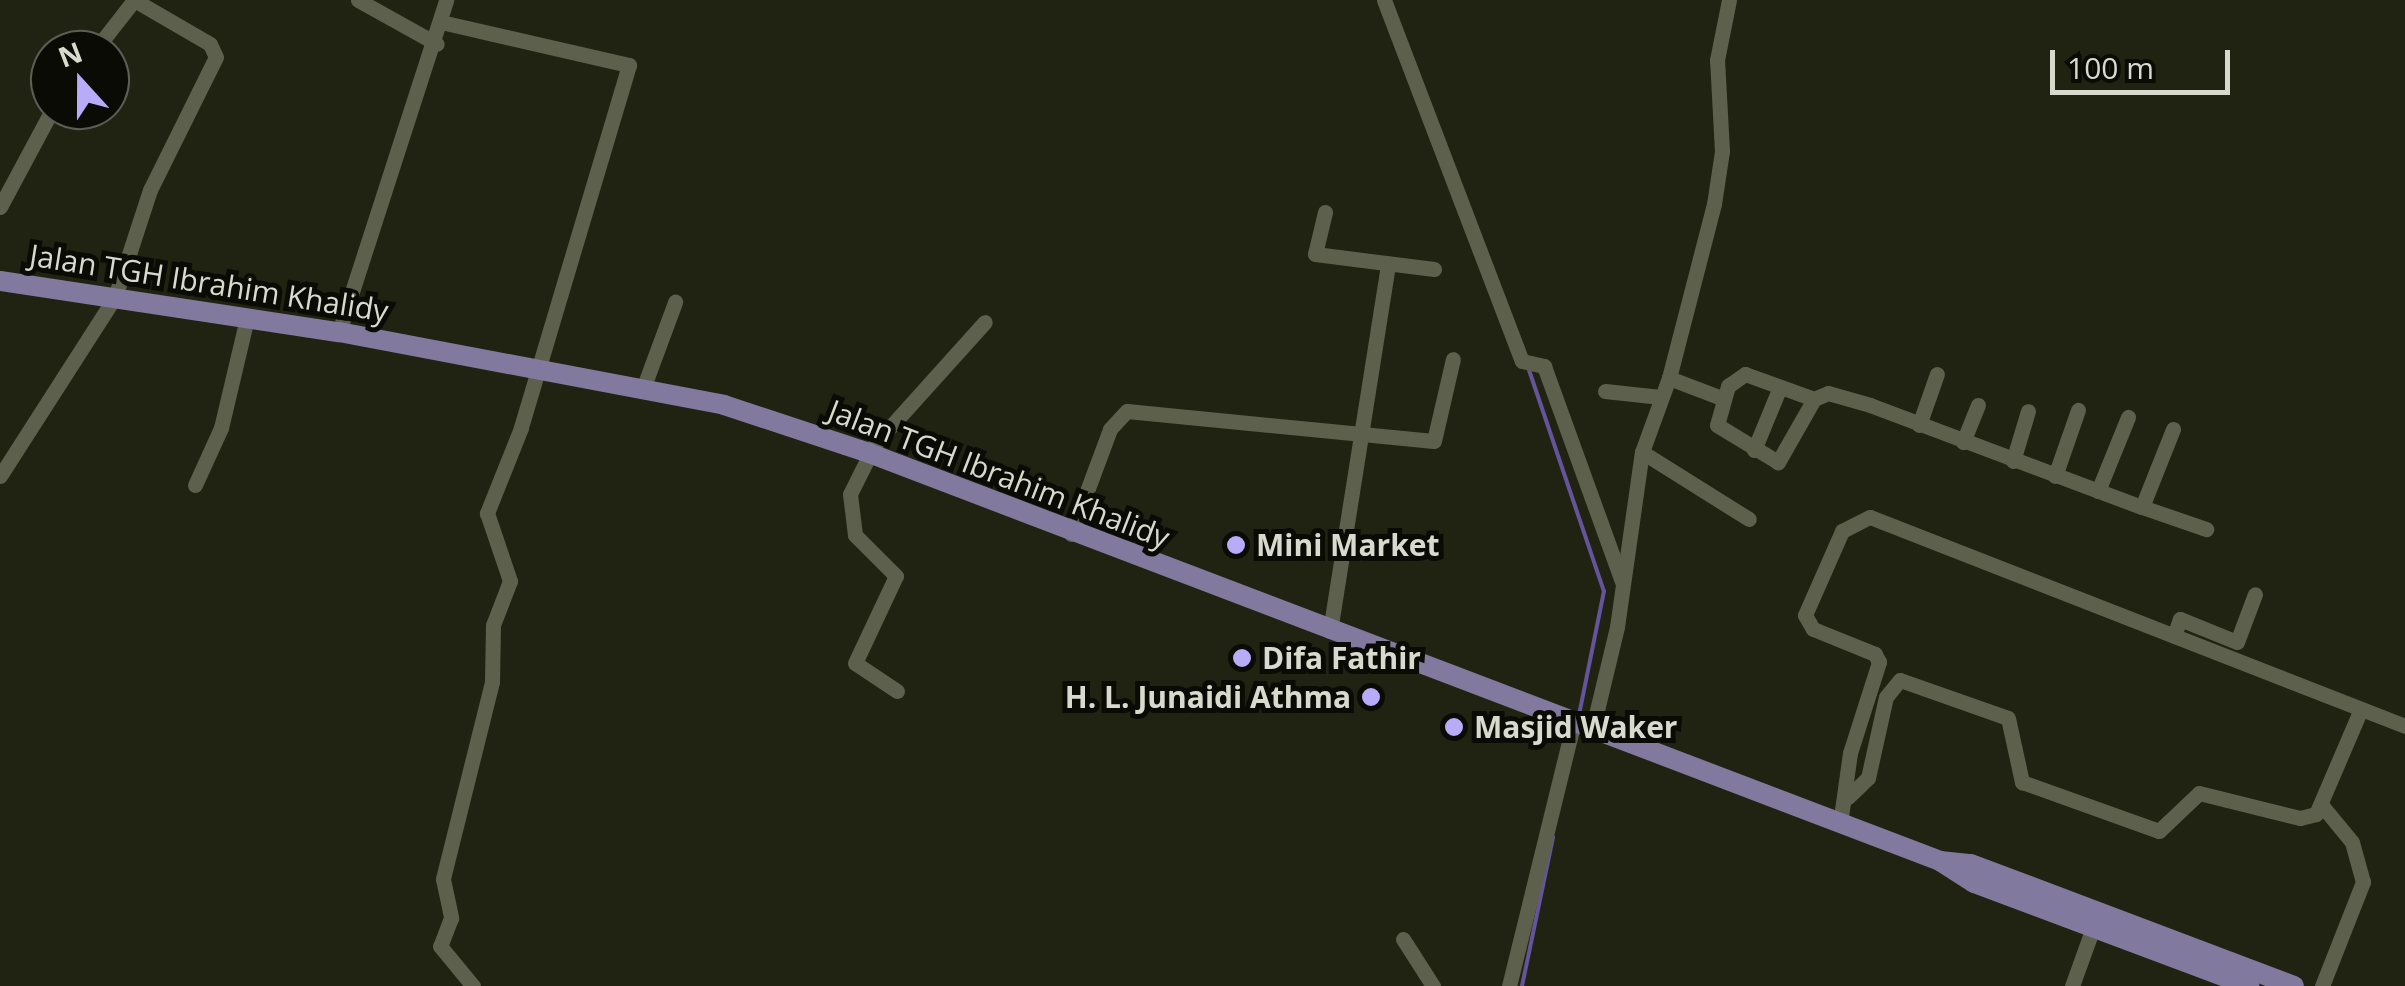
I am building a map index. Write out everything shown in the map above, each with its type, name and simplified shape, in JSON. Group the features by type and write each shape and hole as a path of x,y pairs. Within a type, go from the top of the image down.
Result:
{"main road":[{"name":"Jalan TGH Ibrahim Khalidy","path":"0,281 540,366 724,405 869,454 1071,534 1940,861 1974,883 2094,925 2240,984"},
{"name":"Jalan TGH Ibrahim Khalidy","path":"1940,861 1971,864 2294,986"}],"street":[{"path":"0,476 115,298 150,190 216,54 134,0 111,30"},
{"path":"358,0 436,44"},
{"path":"340,332 436,44 446,0"},
{"path":"1384,0 1623,584"},
{"path":"1509,986 1623,584 1642,452 1668,378 1718,175 1718,60 1729,0"},
{"path":"441,22 628,62 540,366 487,513 510,580 494,625 492,682 442,886 451,918 440,949 473,986"},
{"path":"0,206 41,130"},
{"path":"1325,212 1315,254 1434,269"},
{"path":"1330,630 1388,264"},
{"path":"644,386 675,302"},
{"path":"195,486 221,428 247,318"},
{"path":"897,691 854,661 896,576 870,555 848,515 869,454 984,322"},
{"path":"1071,534 1110,429 1127,412 1164,410 1363,438 1438,439 1453,359"},
{"path":"1919,426 1937,374"},
{"path":"1814,399 1781,460 1772,462 1717,427 1724,399 1739,375 1814,399 1839,395 2206,530"},
{"path":"1668,378 1724,399"},
{"path":"1754,450 1780,387"},
{"path":"1605,391 1661,397"},
{"path":"1963,442 1978,404"},
{"path":"2055,476 2078,410"},
{"path":"2013,461 2028,411"},
{"path":"2098,491 2128,417"},
{"path":"2142,506 2173,429"},
{"path":"1642,452 1749,518"},
{"path":"1840,824 1848,797 1847,764 1878,659 1813,629 1805,615 1850,525 1886,519 2405,726"},
{"path":"2174,636 2180,620 2238,642 2256,594"},
{"path":"1848,797 1868,778 1886,697 1903,679 2008,718 2022,782 2159,830 2199,793 2300,818 2323,807 2361,709"},
{"path":"2322,986 2363,882 2352,842 2323,807"},
{"path":"2072,986 2094,925"},
{"path":"1403,939 1433,986"}],"waterway":[{"path":"1529,370 1604,591 1579,715"},
{"path":"1522,986 1553,837"}],"place":[{"name":"Mini Market","path":"1236,545"},
{"name":"Difa Fathir","path":"1242,658"},
{"name":"H. L. Junaidi Athma","path":"1371,697"},
{"name":"Masjid Waker","path":"1454,727"}]}
